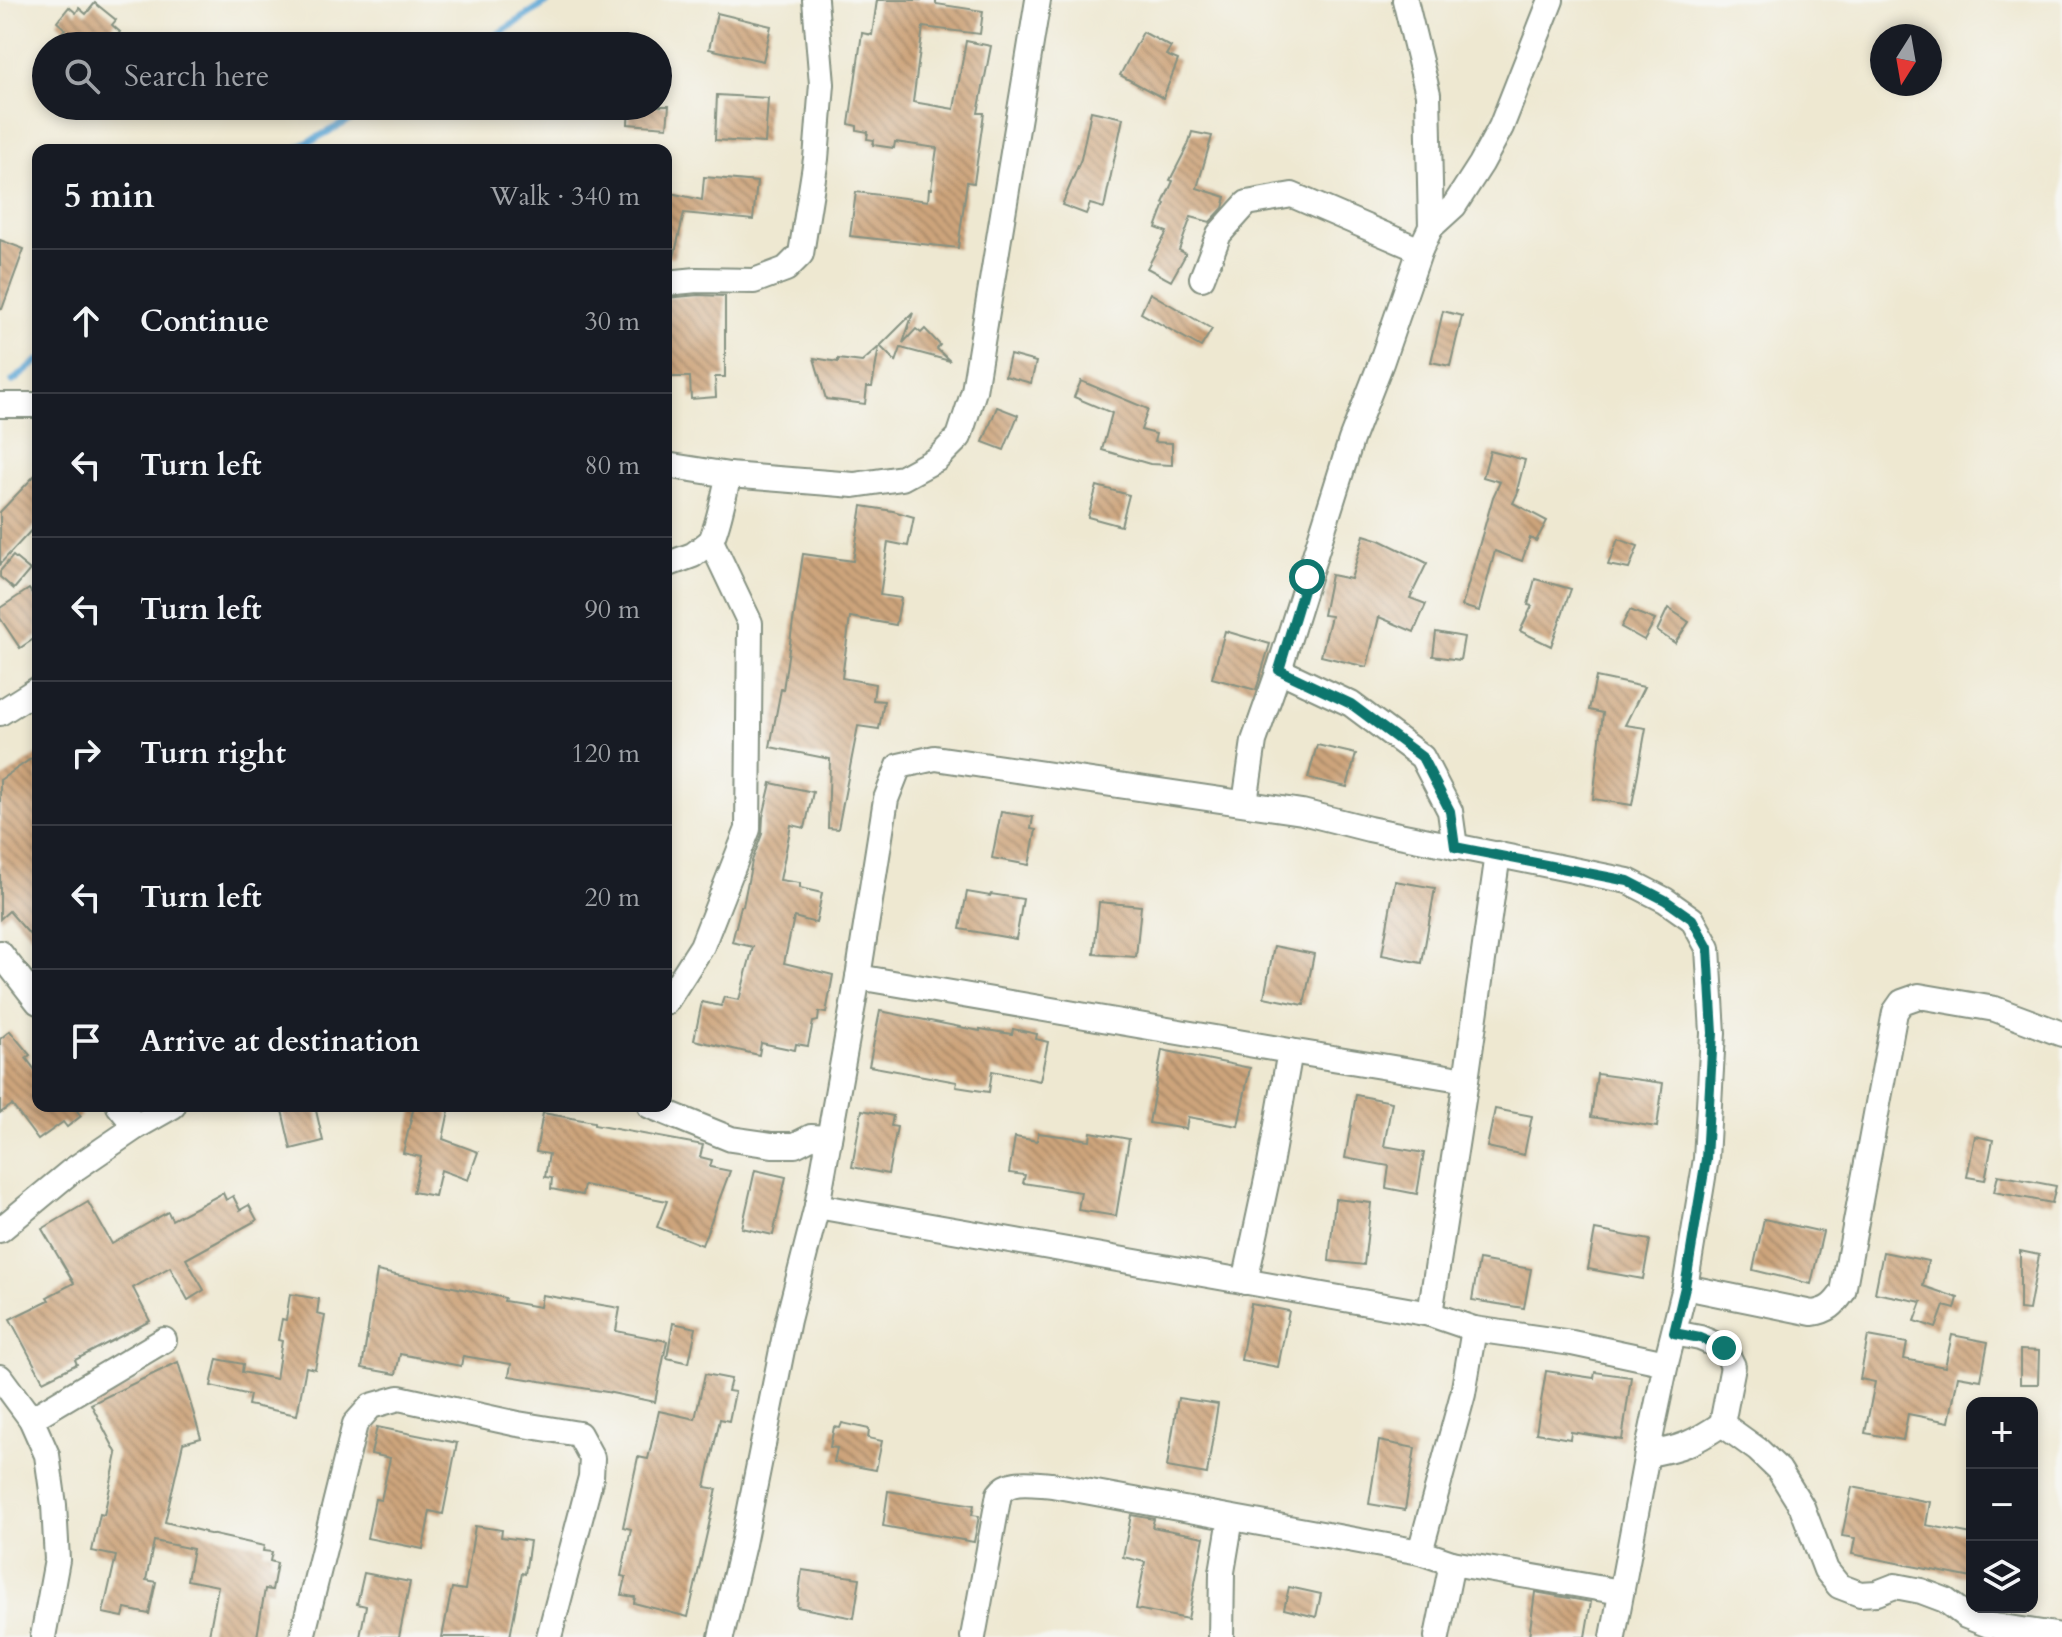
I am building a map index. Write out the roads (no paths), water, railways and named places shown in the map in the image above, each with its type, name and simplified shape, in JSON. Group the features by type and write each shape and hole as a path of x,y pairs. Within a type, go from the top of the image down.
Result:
{"street":[{"path":"672,282 754,281 786,269 801,254 816,159 822,84 815,0"},
{"path":"672,461 729,475 854,485 902,478 937,459 959,437 974,391 1038,0"},
{"path":"1405,0 1428,94 1431,227"},
{"path":"1245,803 1254,741 1351,440 1420,250 1431,227 1454,206 1501,127 1551,0"},
{"path":"1202,278 1219,234 1247,203 1292,195 1420,250"},
{"path":"0,405 32,405"},
{"path":"672,563 693,555 711,541 729,475"},
{"path":"672,993 702,946 748,829 750,623 711,541"},
{"path":"1279,670 1351,704 1422,757 1450,811 1455,847"},
{"path":"0,713 32,693"},
{"path":"721,1637 788,1320 817,1206 886,799 899,766 935,758 1302,812 1369,829 1628,881 1665,900 1692,919 1708,948 1713,1033 1706,1159 1685,1287 1647,1454 1613,1637"},
{"path":"1430,1314 1498,854"},
{"path":"0,953 32,994"},
{"path":"858,977 1466,1080"},
{"path":"1685,1287 1812,1313 1824,1312 1835,1305 1843,1292 1895,1012 1902,1002 1919,996 1995,1009 2062,1034"},
{"path":"1245,1282 1290,1051"},
{"path":"124,1112 136,1127"},
{"path":"0,1230 70,1172 162,1112"},
{"path":"665,1112 731,1139 795,1145 811,1137 829,1138"},
{"path":"817,1206 1430,1314 1474,1329 1572,1343 1666,1363"},
{"path":"1420,1552 1463,1394 1474,1329"},
{"path":"1647,1454 1677,1449 1699,1440 1722,1424 1733,1366 1724,1348 1700,1338 1674,1333"},
{"path":"31,1419 164,1340"},
{"path":"0,1377 31,1419 47,1455 57,1560 43,1637"},
{"path":"302,1637 355,1424 371,1406 399,1398 579,1434 592,1458 591,1477 549,1637"},
{"path":"1722,1424 1779,1470 1802,1507 1826,1570 1839,1586 1860,1594 1877,1593 1895,1586 1921,1591 1945,1600 1966,1616 1989,1625 2062,1636"},
{"path":"973,1637 999,1494 1004,1487 1012,1484 1052,1485 1420,1552 1452,1563 1621,1592"},
{"path":"1221,1637 1222,1572 1231,1518"},
{"path":"1437,1637 1452,1563"}],"waterway":[{"path":"501,32 550,0"},
{"path":"305,144 350,120"},
{"path":"13,381 32,366"}]}
